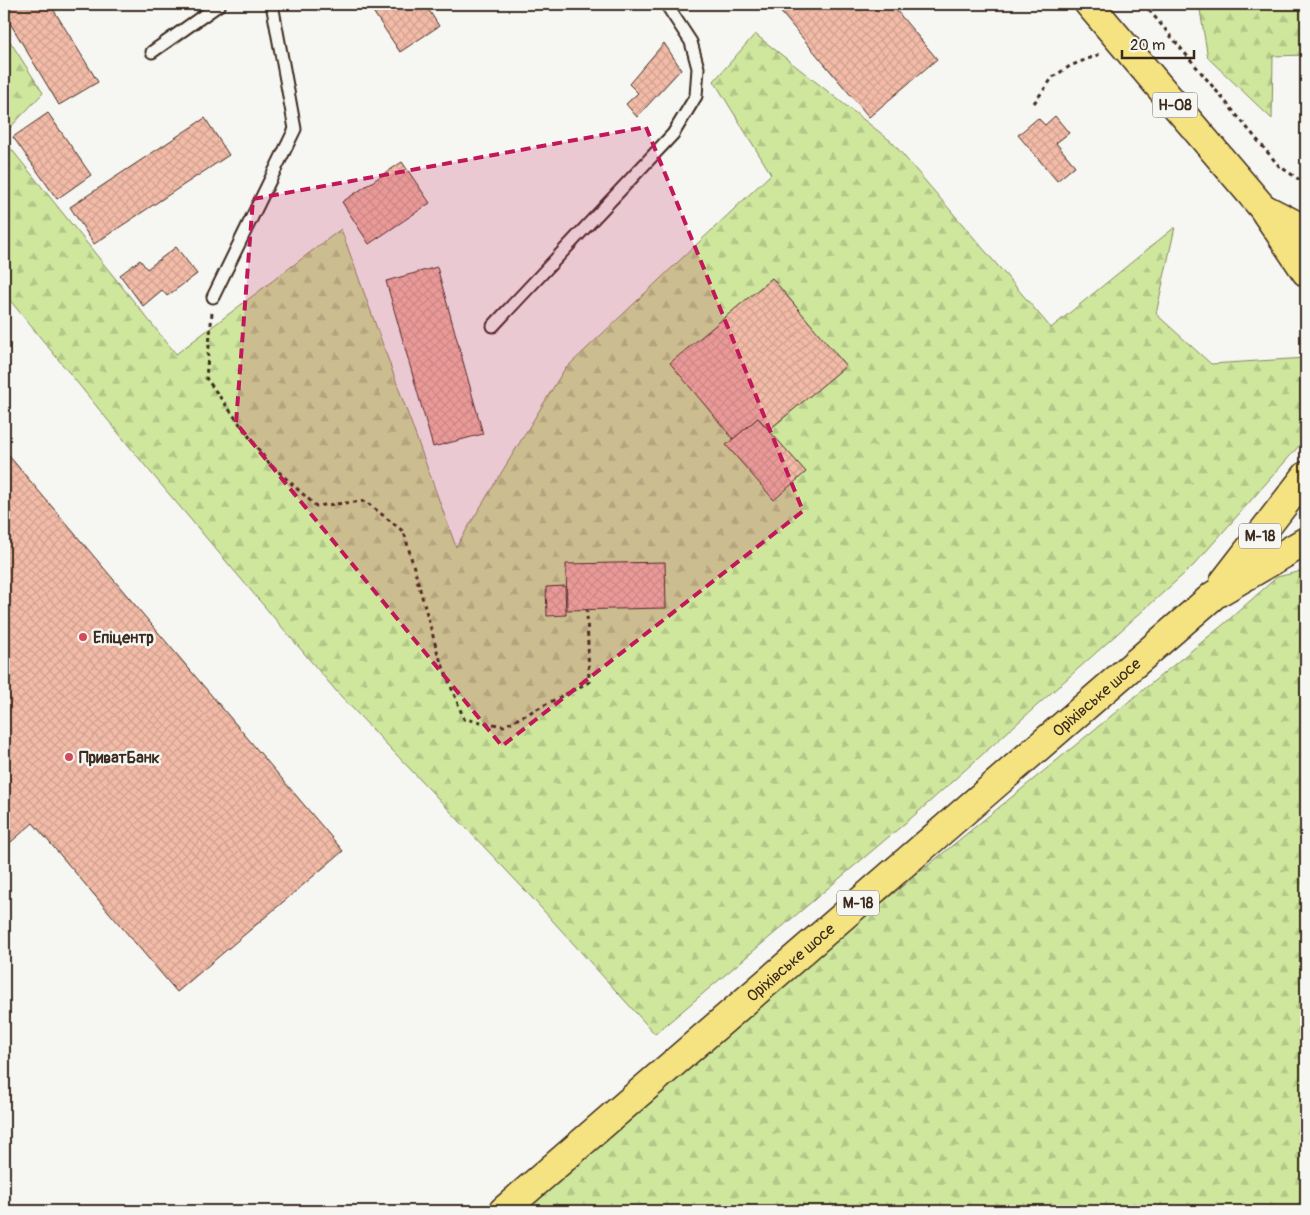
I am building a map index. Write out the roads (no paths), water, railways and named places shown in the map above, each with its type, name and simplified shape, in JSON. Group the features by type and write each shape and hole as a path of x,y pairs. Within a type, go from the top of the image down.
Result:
{"main road":[{"name":"Н-08","path":"1089,4 1262,207 1306,272"},
{"name":"Н-08","path":"1262,207 1306,230"},
{"name":"М-18","path":"1214,596 1306,476"},
{"name":"М-18","path":"1214,596 1294,553 1306,540"},
{"name":"Оріхівське шосе","path":"503,1211 1214,596"}],"lane":[{"path":"152,52 220,4"},
{"path":"213,297 295,129 272,4"},
{"path":"493,326 673,134 696,96 698,68 692,42 666,4"}],"place":[{"name":"Епіцентр","path":"83,637"},
{"name":"ПриватБанк","path":"69,757"}]}
